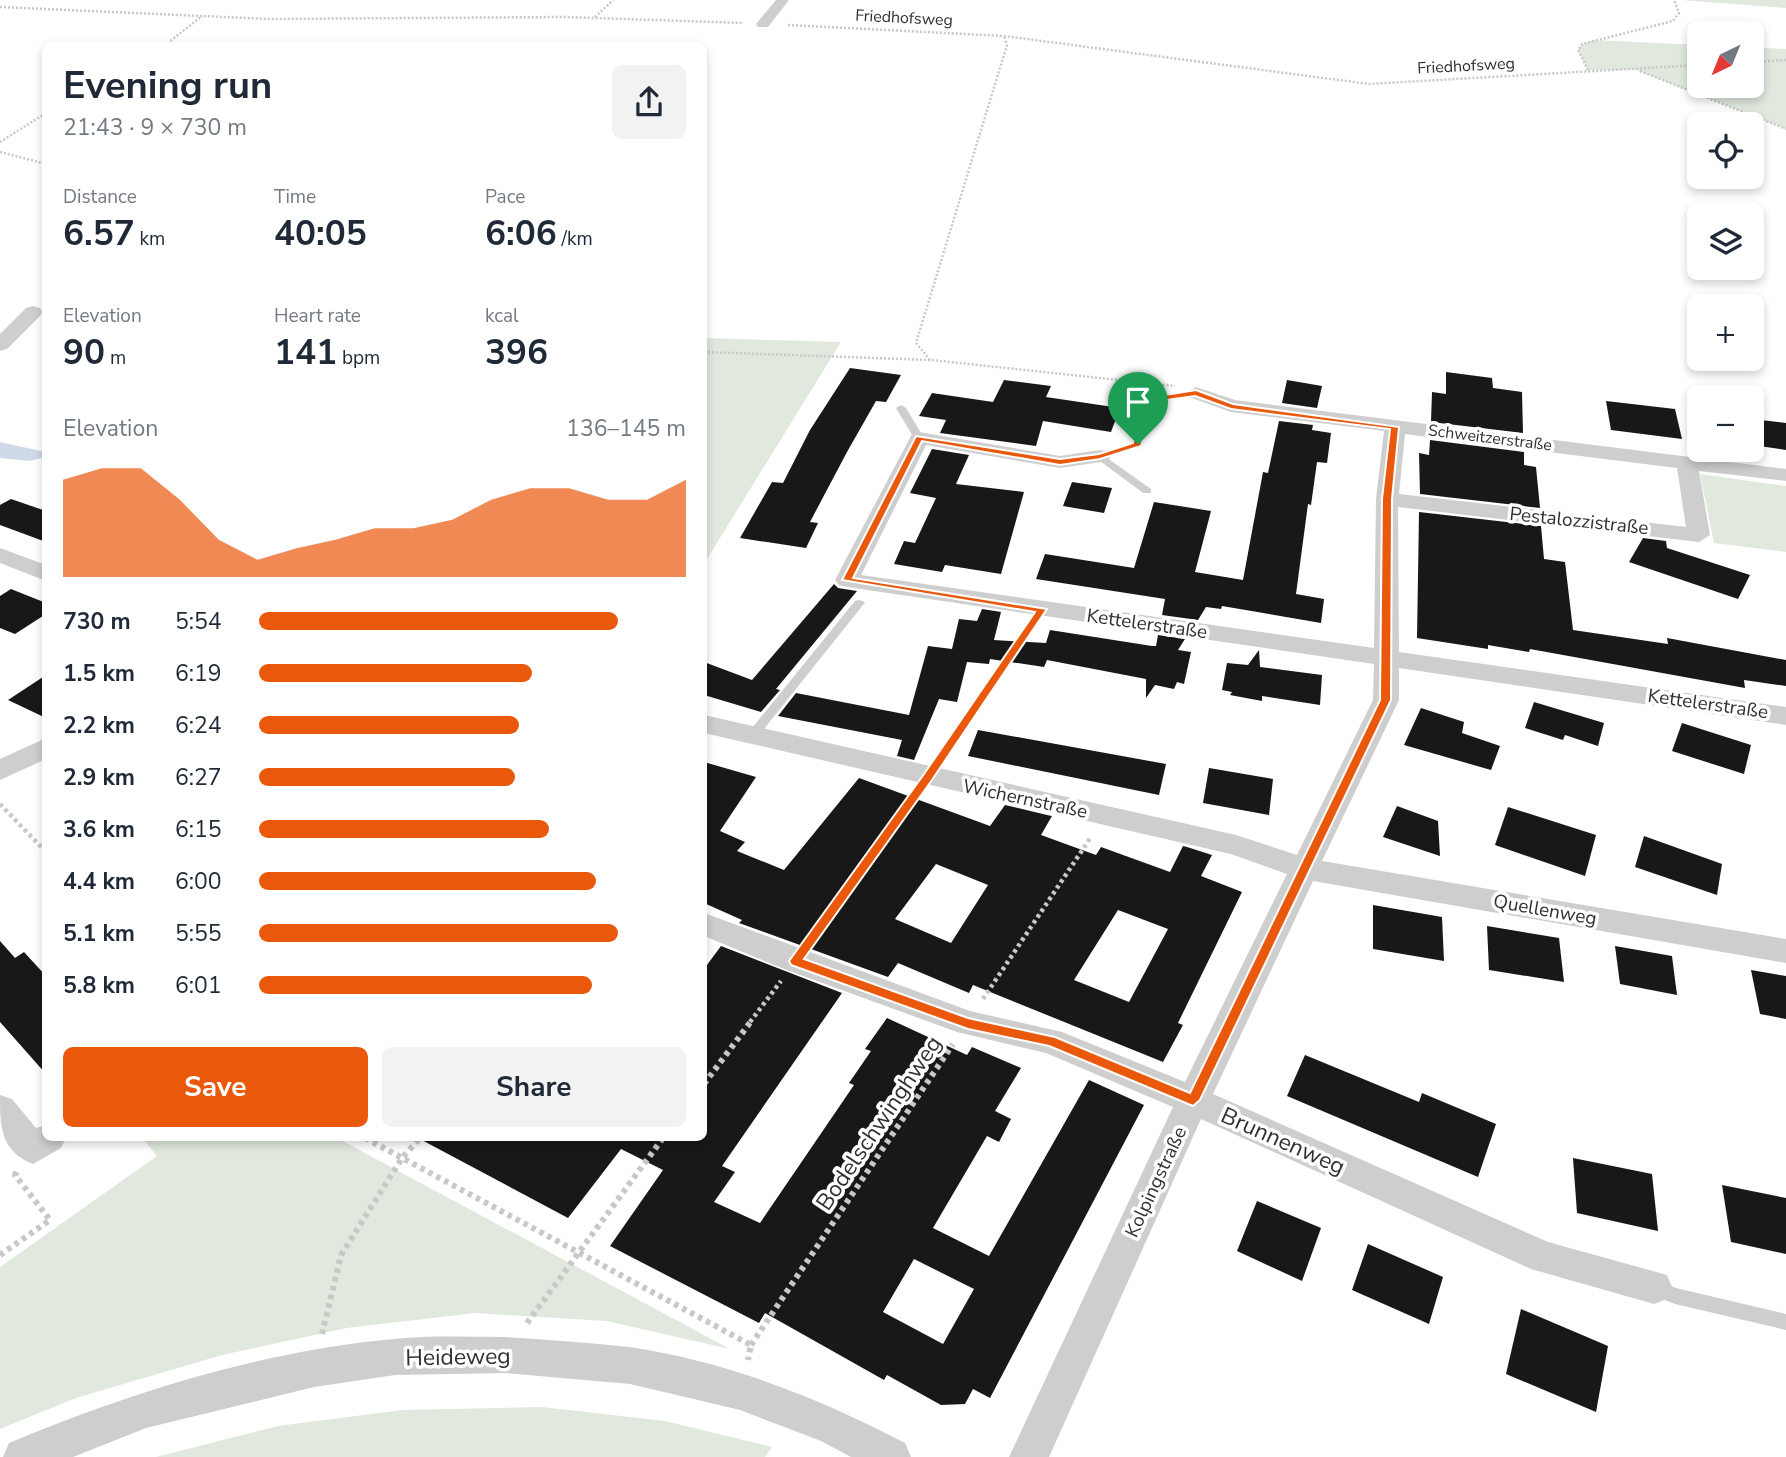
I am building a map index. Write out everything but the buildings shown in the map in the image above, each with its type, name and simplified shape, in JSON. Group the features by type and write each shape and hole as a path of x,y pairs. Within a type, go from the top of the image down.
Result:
{"street":[{"path":"763,24 783,0"},
{"path":"0,345 33,312"},
{"name":"Schweitzerstraße","path":"1196,393 1231,406 1786,475"},
{"name":"Kolpingstraße","path":"1029,1457 1193,1100 1386,700 1387,499 1395,427"},
{"path":"919,438 1060,462 1100,456"},
{"name":"Kettelerstraße","path":"919,438 847,580 1786,716"},
{"name":"Pestalozzistraße","path":"1387,499 1699,535 1687,462"},
{"path":"0,555 42,572"},
{"name":"Wichernstraße","path":"707,725 1236,845 1304,869"},
{"path":"0,771 42,749"},
{"name":"Quellenweg","path":"1304,869 1786,951"},
{"name":"Brunnenweg","path":"707,925 795,961 968,1023 1051,1041 1193,1100 1544,1257 1654,1287"},
{"path":"0,1109 41,1143"},
{"name":"Heideweg","path":"23,1457 146,1409 314,1369 395,1357 506,1354 630,1366 740,1391 832,1426 891,1457"}],"lane":[{"path":"901,408 919,438"},
{"path":"1100,456 1147,491"},
{"path":"752,736 859,603"},
{"name":"Brunnenweg","path":"1654,1287 1675,1296 1786,1322"}],"path":[{"path":"595,17 613,0"},
{"path":"1588,71 1578,50 1582,44 1673,21 1679,13 1674,0"},
{"name":"Friedhofsweg","path":"0,7 300,19 595,17 1004,36 1369,83 1687,66"},
{"path":"169,42 202,16"},
{"path":"931,360 916,343 1007,45 1004,36"},
{"path":"1764,61 1786,60"},
{"path":"1636,69 1786,129"},
{"path":"0,142 42,116"},
{"path":"0,152 42,163"},
{"path":"707,352 931,360 1163,383 1196,393"},
{"path":"1100,456 1138,444 1149,400 1196,393"},
{"path":"707,1080 928,777 1042,609"},
{"path":"0,804 42,848"},
{"name":"Bodelschwinghweg","path":"751,1345 1105,816"},
{"path":"371,1141 751,1345 740,1391"},
{"path":"314,1369 341,1255 402,1158 417,1141"},
{"path":"506,1354 578,1251 661,1141"},
{"path":"0,1255 50,1220 15,1175 41,1143"}],"shaded area":[{"path":"1681,0 1786,0 1786,8"},
{"path":"1594,40 1687,44 1687,90 1636,70 1588,70 1578,50 1582,44"},
{"path":"1764,48 1786,49 1786,129 1764,120 1764,112 1743,112 1707,98 1764,98"},
{"path":"707,338 841,342 707,559"},
{"path":"1700,474 1786,486 1786,552 1714,543"},
{"path":"144,1141 343,1141 730,1349 606,1321 475,1313 347,1328 222,1355 76,1398 0,1429 0,1267 157,1156"},
{"path":"542,1407 665,1421 772,1447 765,1457 156,1457 278,1426 402,1410"}],"water":[{"path":"0,442 42,452 42,458 30,461 0,458"}],"route":[{"path":"1196,393 1231,406 1395,427 1387,499 1386,700 1193,1100 1051,1041 968,1023 795,961 928,777 1042,609 847,580 919,438 1060,462 1100,456 1138,444 1149,400 1196,393"}]}
